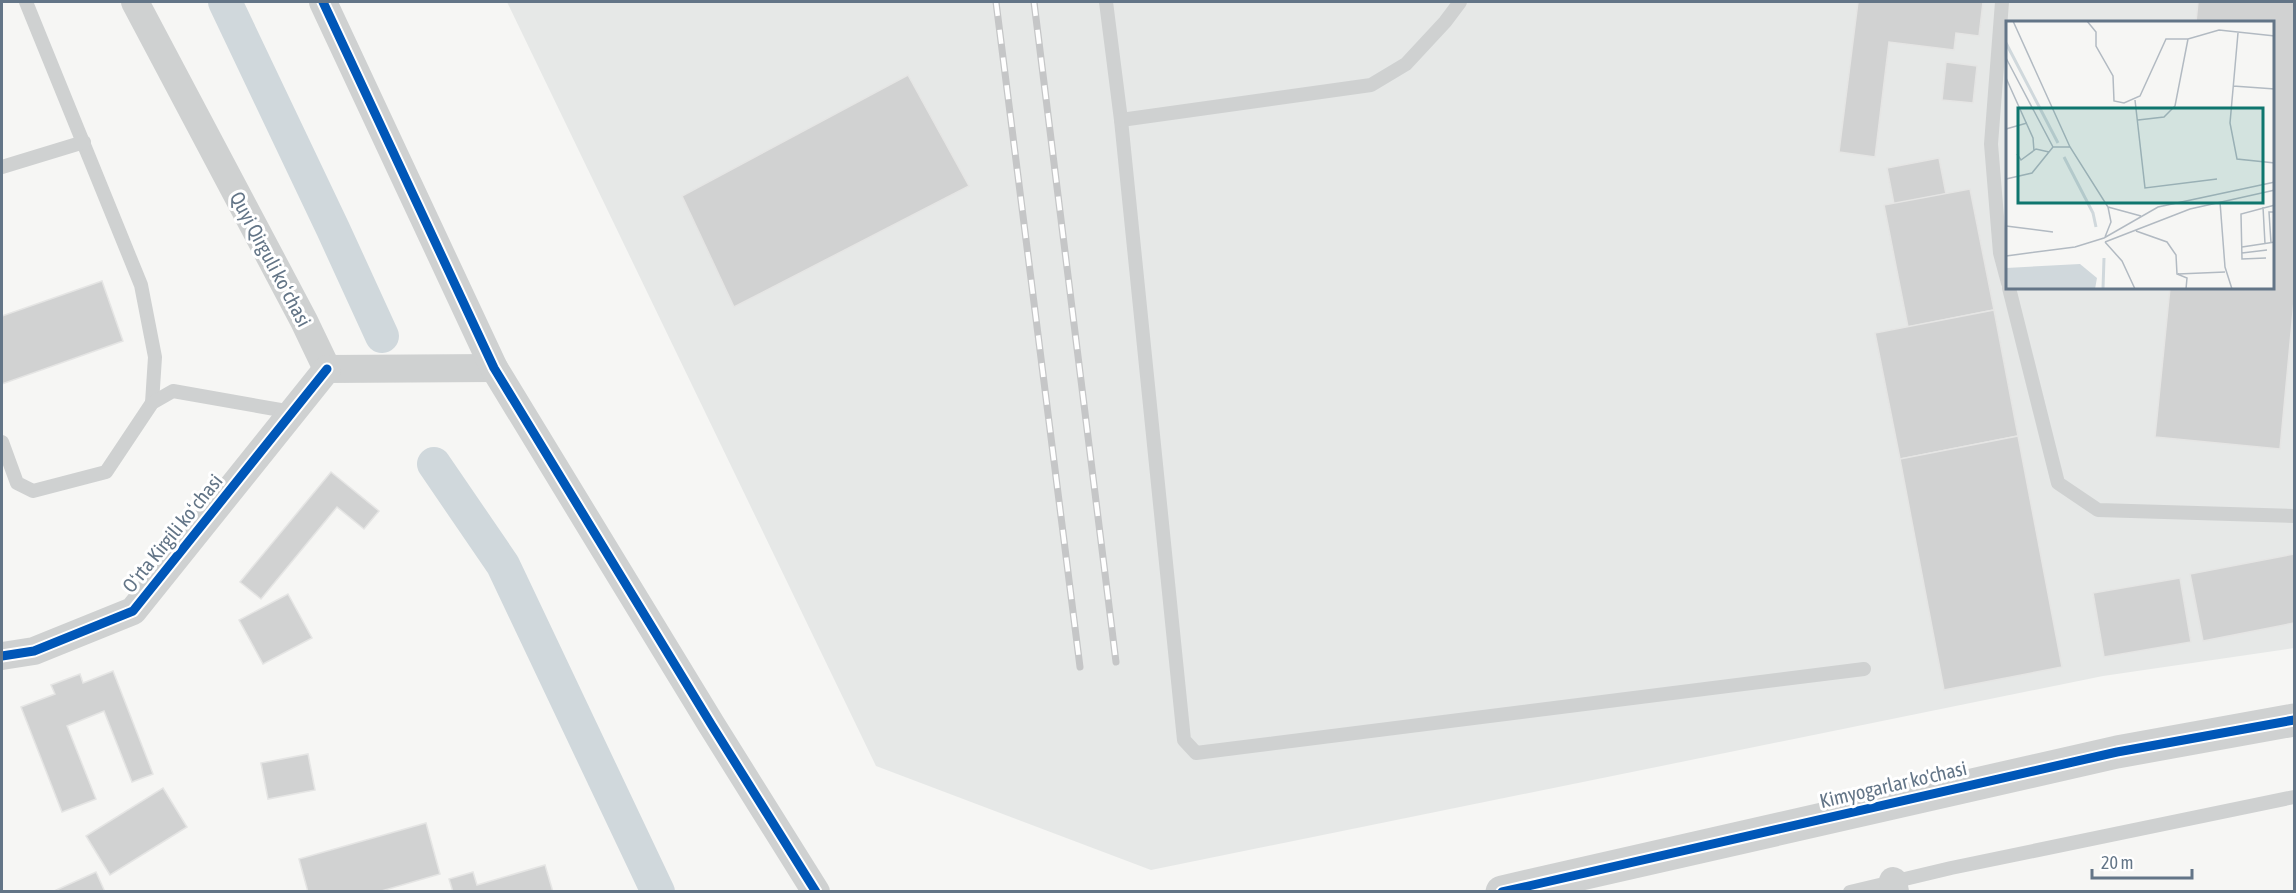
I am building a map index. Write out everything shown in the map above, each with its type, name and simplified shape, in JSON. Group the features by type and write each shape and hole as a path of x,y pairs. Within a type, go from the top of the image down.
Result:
{"street":[{"name":"Quyi Qirguli koʻchasi","path":"135,2 304,321 327,369"},
{"path":"323,2 494,368 711,724 816,891"},
{"path":"327,369 494,368"},
{"name":"Oʻrta Kirgili koʻchasi","path":"2,656 34,651 133,611 327,369"},
{"name":"Kimyogarlar ko'chasi","path":"1502,891 2117,752 2295,720"}],"lane":[{"path":"26,2 141,285 155,357 152,403"},
{"path":"1106,2 1121,120 1184,740 1196,753 1864,669"},
{"path":"1121,120 1371,85 1406,64 1445,22 1460,2"},
{"path":"2002,2 1991,144 2000,253 2006,276"},
{"path":"2,167 84,142"},
{"path":"2010,290 2058,483 2098,510 2295,516"},
{"path":"2,442 17,483 33,491 106,472 152,403 173,391 292,412"},
{"path":"1850,891 1894,886 2295,797"}],"shaded area":[{"path":"507,2 2294,2 2294,648 2103,676 1151,870 876,766"}],"building":[{"path":"1858,2 1983,2 1979,36 1956,33 1954,50 1889,42 1875,157 1839,152"},
{"path":"2198,2 2294,2 2294,301 2280,449 2155,437 2170,290 2275,290 2275,21 2196,21"},
{"path":"1946,62 1977,66 1973,103 1942,100"},
{"path":"908,75 969,186 734,307 682,196"},
{"path":"1939,158 1946,194 1894,204 1887,168"},
{"path":"1970,189 1994,310 1908,327 1884,205"},
{"path":"102,281 123,341 2,384 2,316"},
{"path":"1994,310 2018,436 1900,459 1875,333"},
{"path":"2018,436 2062,667 1944,690 1900,459"},
{"path":"331,472 379,511 364,529 337,507 261,599 240,582"},
{"path":"2294,554 2294,623 2203,641 2190,574"},
{"path":"2180,578 2191,642 2104,657 2093,593"},
{"path":"288,594 312,638 263,664 239,620"},
{"path":"113,671 153,774 132,782 104,711 67,726 96,799 62,812 21,707 55,694 51,685 80,674 83,683"},
{"path":"308,754 315,790 268,799 261,763"},
{"path":"163,788 187,827 110,875 86,836"},
{"path":"426,823 440,874 378,892 308,892 299,859"},
{"path":"545,865 553,892 453,892 449,879 473,872 477,885"},
{"path":"96,872 105,892 52,892"}],"waterway":[{"path":"225,2 382,336"},
{"path":"434,464 503,565 658,892"}],"railway":[{"path":"996,2 1080,667"},
{"path":"1034,2 1116,662"}],"cycle path":[{"path":"323,2 494,368 816,892"},
{"path":"2,656 34,651 133,611 327,369"},
{"path":"1502,892 2117,752 2294,720"}]}
